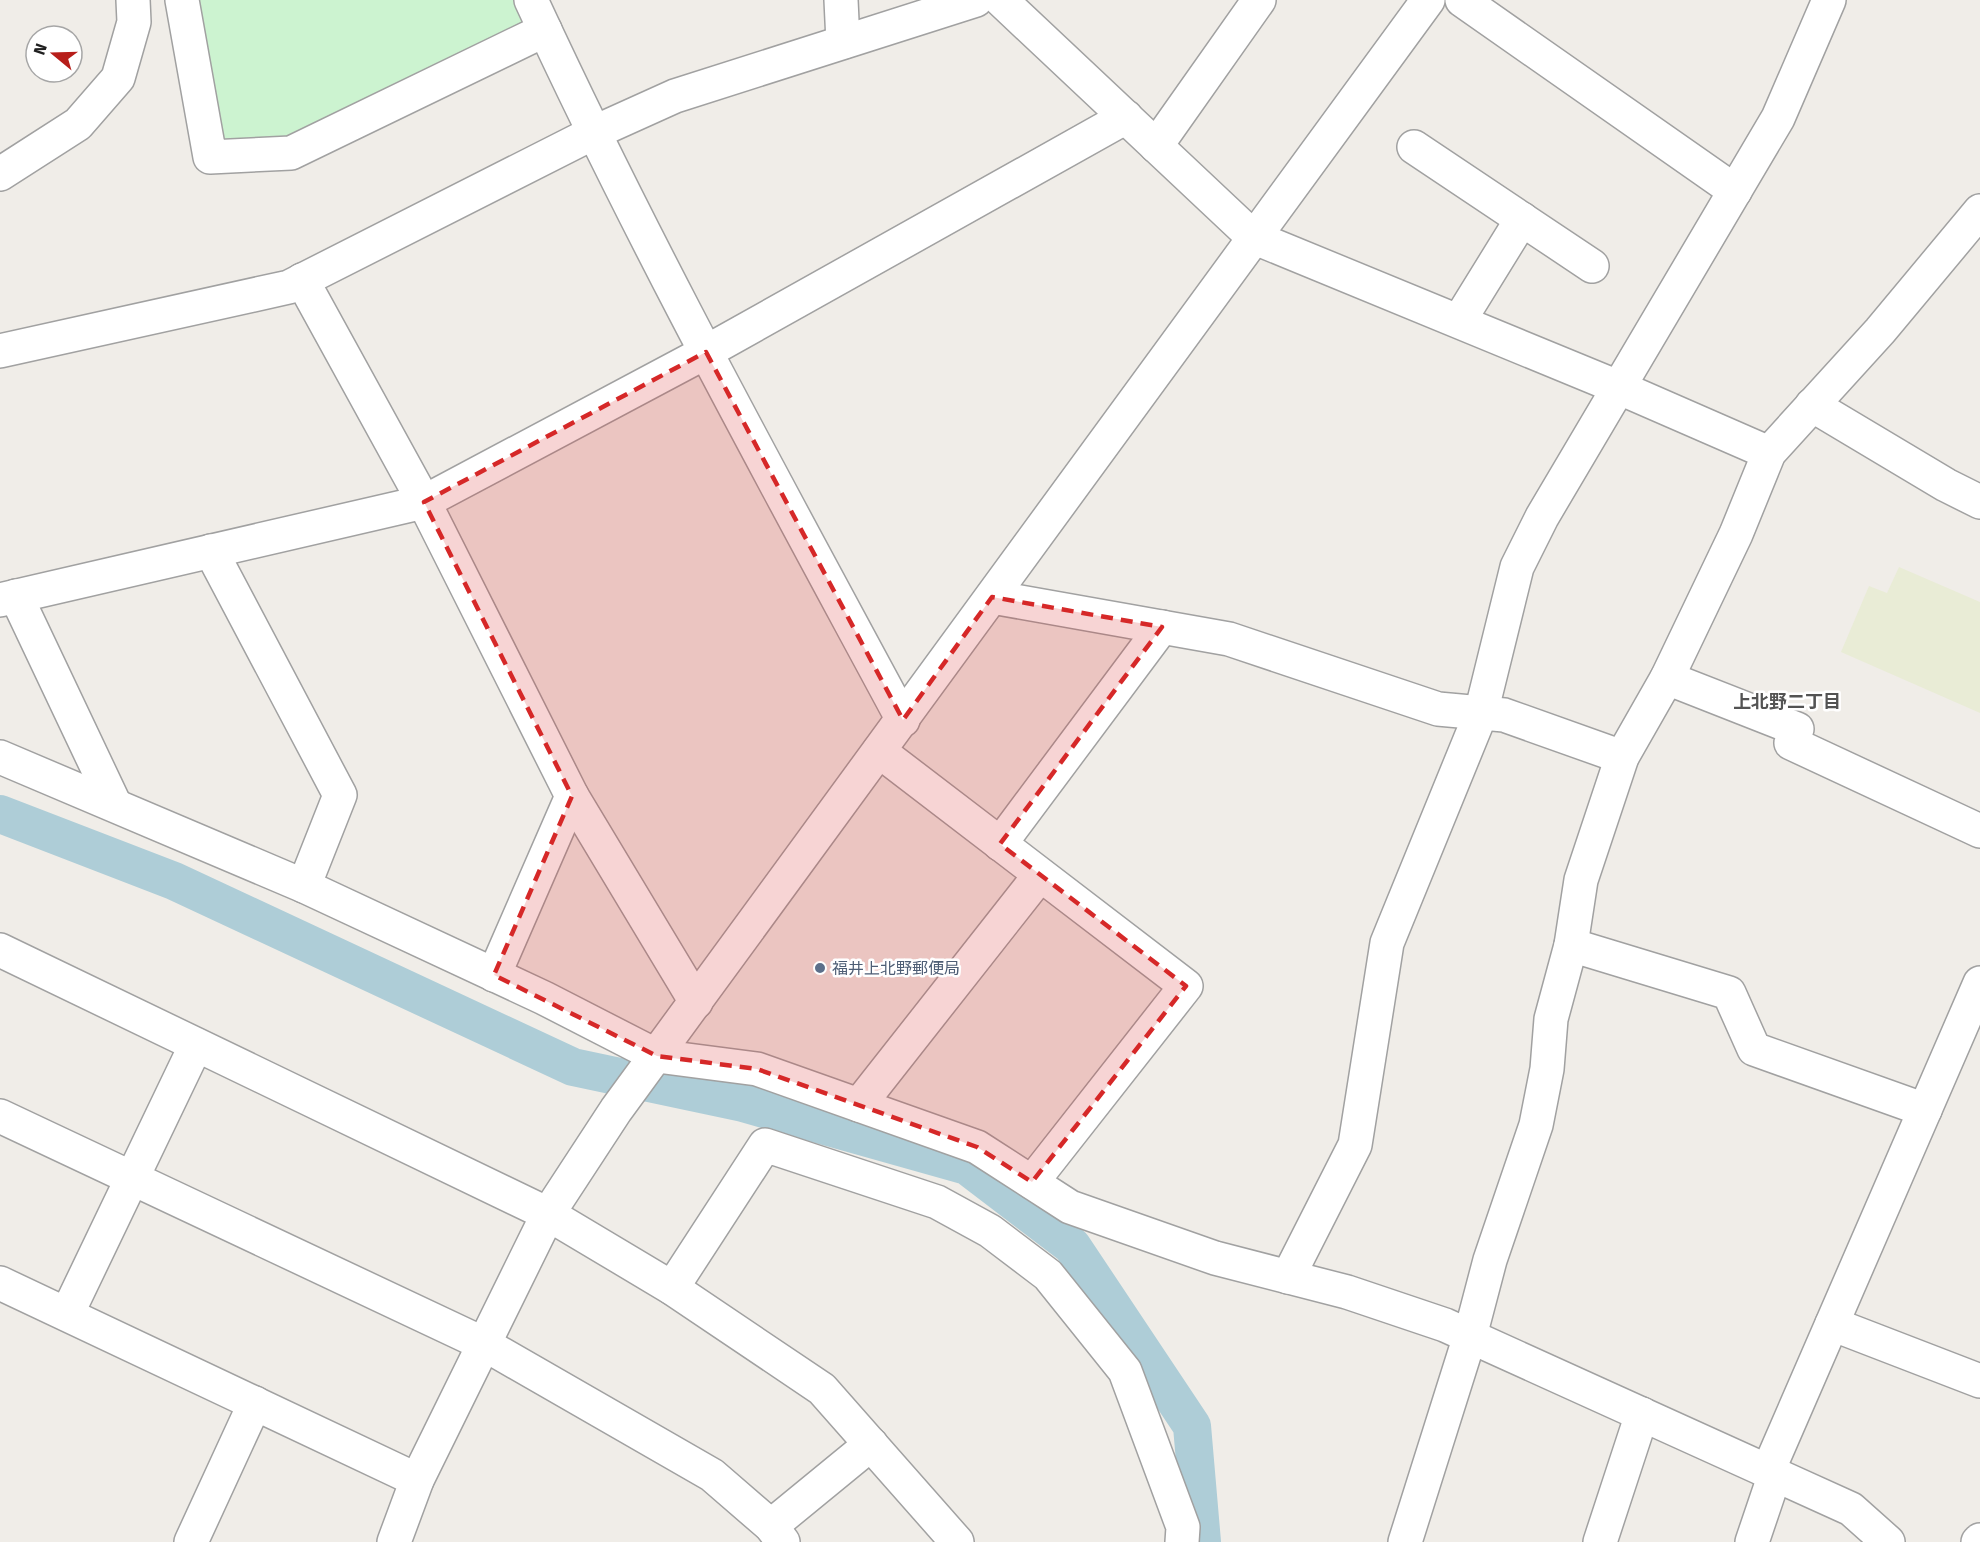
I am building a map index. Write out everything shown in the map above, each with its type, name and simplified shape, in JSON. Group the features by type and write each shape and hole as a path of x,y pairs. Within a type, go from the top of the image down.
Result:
{"street":[{"path":"0,174 78,124 118,78 134,22 134,0"},
{"path":"182,0 210,157 291,153 545,30"},
{"path":"531,0 593,133 706,352 903,720"},
{"path":"841,0 843,42"},
{"path":"0,351 289,287 593,133 675,96 976,0"},
{"path":"1001,0 1253,237 1620,388 1769,453"},
{"path":"1156,146 1259,0"},
{"path":"402,1536 417,1480 548,1214 616,1110 1428,0"},
{"path":"1462,0 1735,191"},
{"path":"1288,1277 1355,1145 1387,943 1481,714 1517,567 1542,517 1778,118 1829,0"},
{"path":"115,805 8,598 424,502 706,352 1126,117"},
{"path":"1414,147 1592,266"},
{"path":"1405,1542 1470,1336 1490,1260 1536,1125 1547,1069 1551,1019 1571,945 1581,880 1622,757 1667,678 1736,534 1769,453 1880,331 1980,211"},
{"path":"1459,321 1522,219"},
{"path":"302,280 424,502 572,796 696,1002"},
{"path":"1812,405 1946,485 1980,502"},
{"path":"210,551 340,795 304,886"},
{"path":"992,597 1229,639 1438,709 1504,715 1622,757"},
{"path":"1000,844 1162,627"},
{"path":"1667,678 1797,729 1791,743 1980,831"},
{"path":"879,751 1186,986 1032,1182"},
{"path":"0,757 304,886 494,975 651,1064 757,1069 977,1147 1070,1207 1215,1258 1347,1292 1445,1325 1851,1509 1888,1542"},
{"path":"494,975 572,796"},
{"path":"859,1105 1040,875"},
{"path":"1571,945 1729,993 1754,1049 1925,1110"},
{"path":"0,950 548,1214 672,1288 822,1389 957,1542"},
{"path":"1752,1542 1771,1473 1832,1324 1980,983"},
{"path":"67,1314 196,1044"},
{"path":"0,1116 484,1344 712,1474 777,1534 871,1444"},
{"path":"672,1288 765,1145 937,1202 990,1231 1048,1275 1125,1371 1183,1527 1182,1542"},
{"path":"0,1283 417,1480"},
{"path":"1832,1324 1980,1382"},
{"path":"191,1542 255,1403"},
{"path":"1600,1542 1642,1414"}],"highlighted area":[{"path":"706,352 903,720 992,597 1162,627 1000,844 1186,986 1032,1182 977,1147 757,1069 657,1056 494,975 572,796 424,502"}],"green space":[{"path":"190,0 535,0 545,30 308,144 210,157"},
{"path":"1899,567 1980,602 1980,713 1841,652 1869,586 1887,593"}],"waterway":[{"path":"0,814 174,881 573,1067 743,1103 967,1166 1072,1246 1192,1426 1202,1542"}],"place":[{"name":"福井上北野郵便局","path":"820,968"}],"district":[{"name":"上北野二丁目","path":"1787,702"}]}
